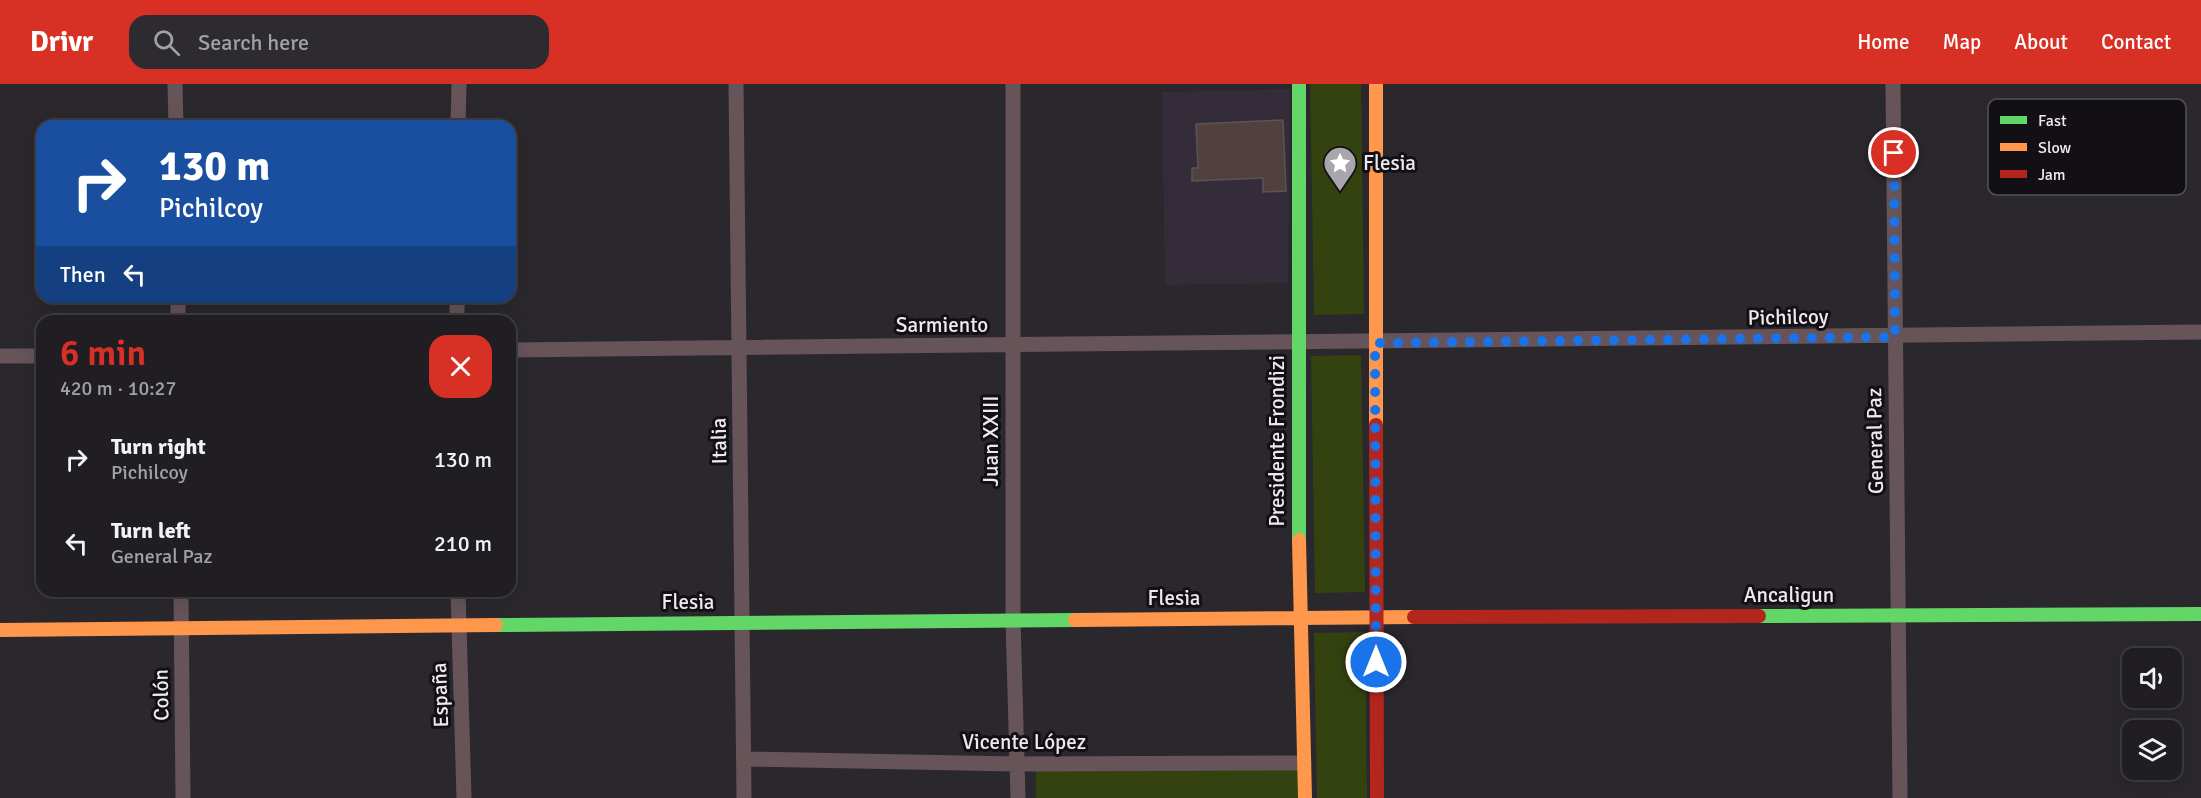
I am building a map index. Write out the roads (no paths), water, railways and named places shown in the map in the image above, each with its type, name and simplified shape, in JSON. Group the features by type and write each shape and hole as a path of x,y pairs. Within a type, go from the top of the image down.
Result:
{"street":[{"path":"175,84 176,120"},
{"path":"459,84 459,120"},
{"name":"Italia","path":"736,84 744,798"},
{"name":"Juan XXIII","path":"1013,84 1011,346 1013,620 1018,798"},
{"name":"Presidente Frondizi","path":"1299,84 1299,618 1305,798"},
{"path":"1376,84 1377,798"},
{"name":"General Paz","path":"1893,84 1900,798"},
{"name":"Pichilcoy","path":"1375,343 2201,332"},
{"name":"Sarmiento","path":"516,350 1375,343"},
{"path":"0,356 36,356"},
{"name":"Colón","path":"181,597 183,798"},
{"name":"España","path":"458,597 464,798"},
{"name":"Ancaligun","path":"1376,617 2201,614"},
{"name":"Flesia","path":"0,630 1376,617"},
{"name":"Vicente López","path":"744,759 1017,764 1304,763"}],"place":[{"name":"Flesia","path":"1340,192"}]}
